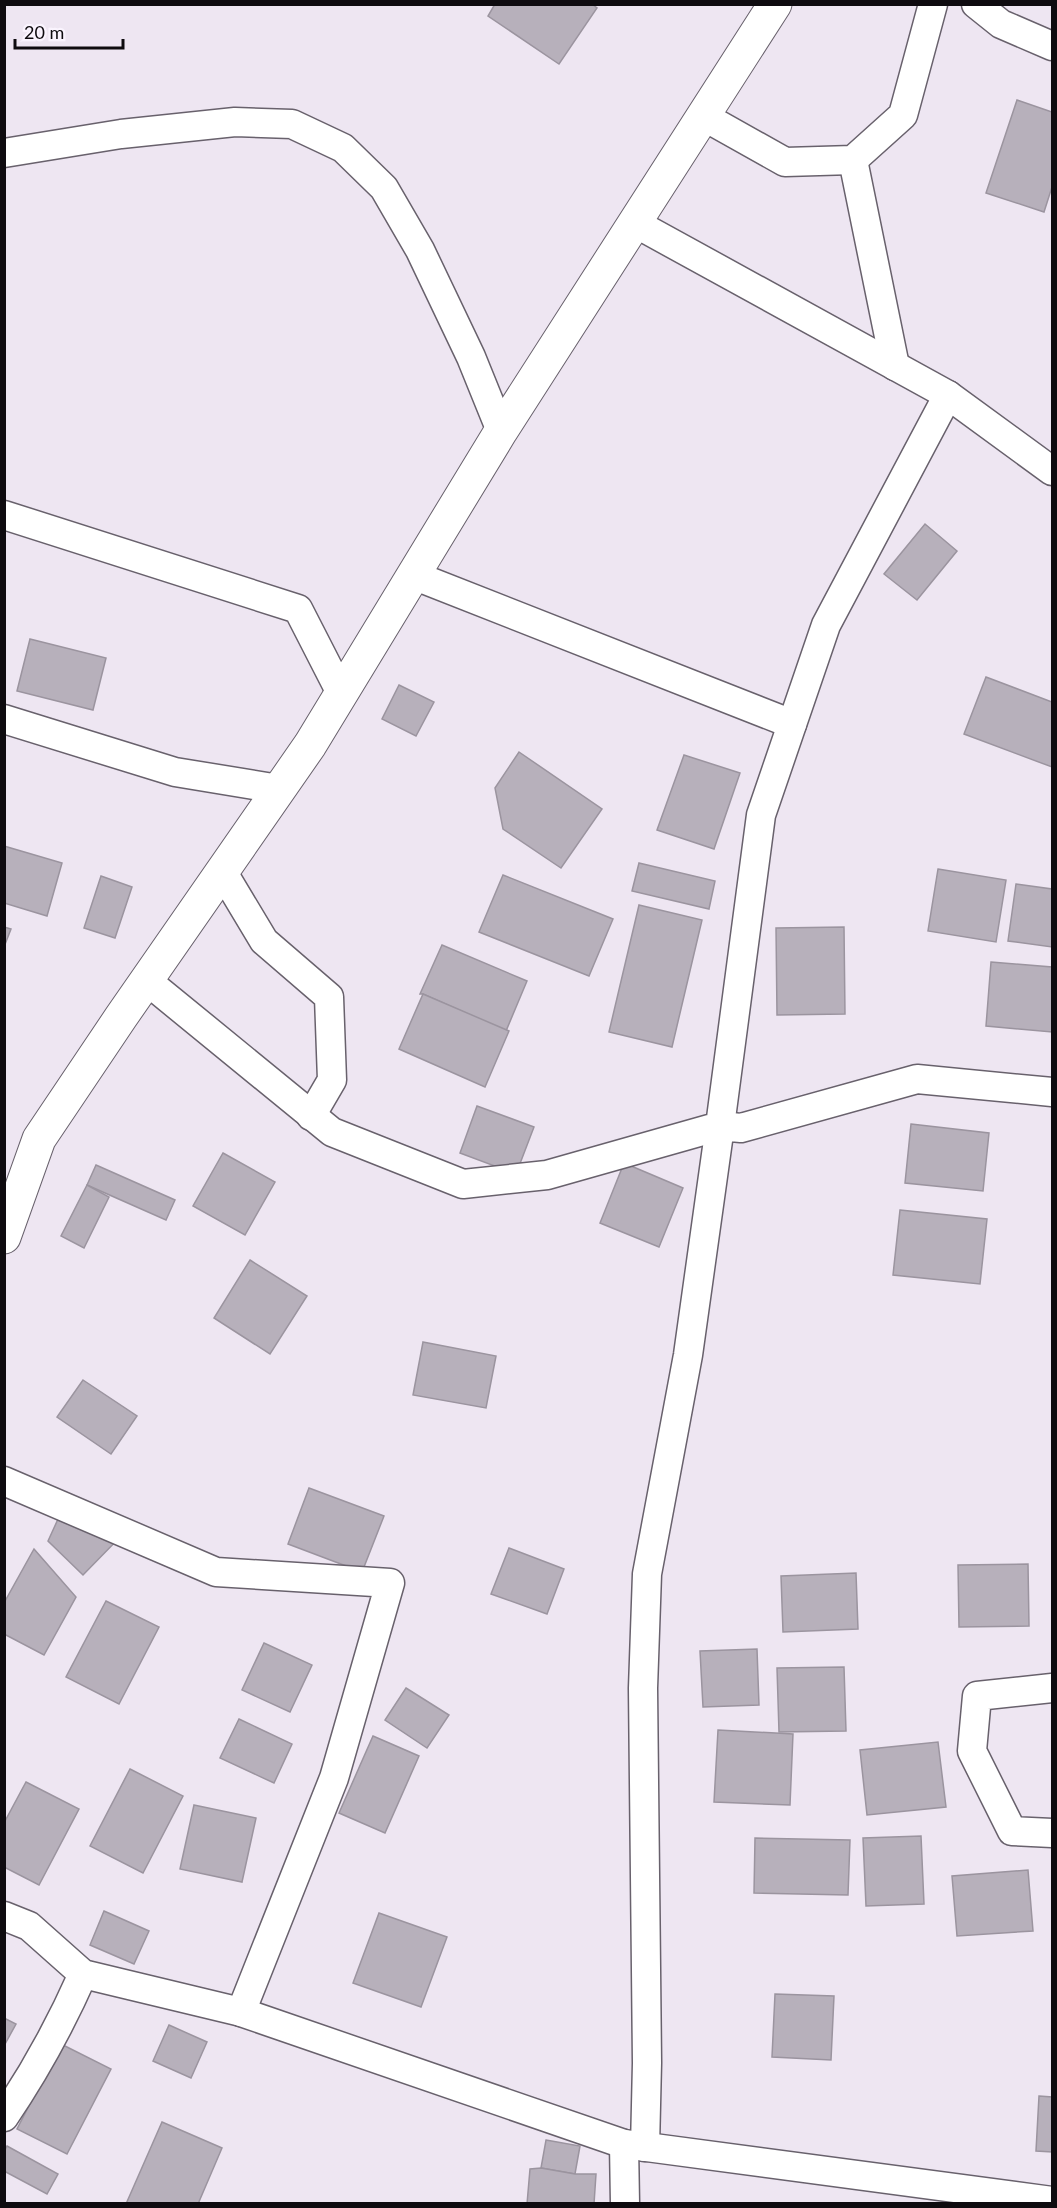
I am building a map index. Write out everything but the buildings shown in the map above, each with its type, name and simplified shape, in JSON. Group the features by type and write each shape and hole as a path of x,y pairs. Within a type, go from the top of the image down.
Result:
{"street":[{"path":"4,1238 39,1139 146,980 310,745 501,431 775,4"},
{"path":"703,116 785,162 853,160 903,115 933,4"},
{"path":"976,4 1001,24 1053,46"},
{"path":"4,153 121,134 235,122 292,124 342,148 384,189 420,250 471,357 501,431"},
{"path":"853,160 895,366"},
{"path":"635,223 948,396 1053,471"},
{"path":"625,2204 647,2063 643,1688 647,1574 688,1355 761,815 826,626 948,396"},
{"path":"4,515 298,609 341,693"},
{"path":"413,575 792,724"},
{"path":"4,719 175,772 279,789"},
{"path":"222,871 264,941 329,997 332,1080 311,1116"},
{"path":"146,980 332,1132 463,1184 547,1175 720,1126 741,1128 917,1079 1053,1092"},
{"path":"4,1481 216,1572 390,1583 334,1778 242,2012"},
{"path":"1053,1688 977,1696 972,1751 1012,1831 1053,1833"},
{"path":"4,1916 29,1926 83,1974 242,2012 634,2145 1053,2201"},
{"path":"4,2117 33,2074 83,1974"}]}
